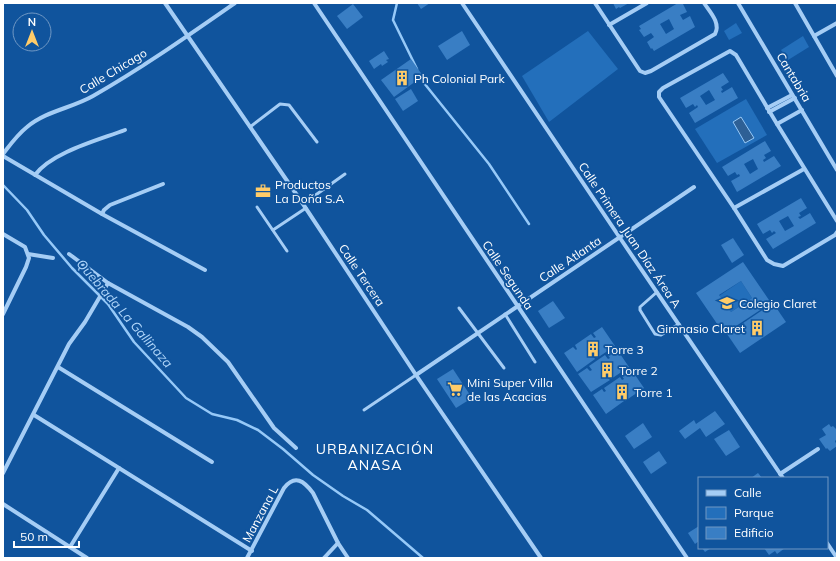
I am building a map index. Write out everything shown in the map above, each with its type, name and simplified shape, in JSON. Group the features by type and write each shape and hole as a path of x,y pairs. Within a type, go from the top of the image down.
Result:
{"street":[{"name":"Calle Tercera","path":"165,3 306,208 416,375 540,558"},
{"name":"Calle Chicago","path":"3,155 20,133 28,126 42,117 73,106 92,96 187,36 235,3"},
{"name":"Calle Segunda","path":"314,3 687,558"},
{"name":"Calle Primera Juan Díaz Área A","path":"462,3 782,477"},
{"path":"595,3 640,71 644,73 651,71 715,34 718,30 717,24 704,3"},
{"path":"609,25 647,3"},
{"name":"Cantabria","path":"738,3 837,170"},
{"path":"795,3 837,76"},
{"path":"814,36 837,22"},
{"path":"837,221 768,110 736,55 730,51 662,88 659,92 659,97 734,208 767,260 774,264 783,266 835,235 837,232"},
{"path":"768,110 794,97"},
{"path":"777,124 802,110"},
{"path":"35,175 46,164 64,154 124,130"},
{"path":"3,155 102,214 205,270"},
{"path":"734,208 804,169"},
{"path":"102,214 110,205 162,184"},
{"name":"Calle Atlanta","path":"416,375 694,187"},
{"path":"3,234 25,247 29,258 3,314"},
{"path":"28,254 53,258"},
{"path":"69,254 108,283 188,327 202,337 228,362 274,428 296,448"},
{"path":"3,473 69,344 96,305 108,283"},
{"path":"58,366 212,462"},
{"path":"34,415 252,551"},
{"path":"780,474 818,449"},
{"path":"70,547 119,468"},
{"name":"Manzana L","path":"247,558 284,488 293,480 303,482 313,493 338,543"},
{"path":"3,504 87,558"},
{"path":"324,558 338,543 348,558"},
{"path":"828,544 837,558"}],"lane":[{"path":"250,127 280,104 285,104 289,105 317,142"},
{"path":"303,204 345,174"},
{"path":"257,207 287,251"},
{"path":"273,230 306,208"},
{"path":"657,292 640,307 640,310 654,334 661,335 679,324"},
{"path":"459,308 504,368"},
{"path":"505,314 536,362"},
{"path":"364,410 416,375"}],"green space":[{"path":"736,23 742,33 729,40 724,31"},
{"path":"588,31 618,69 549,122 522,76"},
{"path":"803,36 809,47 788,60 781,50"},
{"path":"746,99 767,135 717,163 695,129"},
{"path":"741,281 752,298 731,312 719,296"}],"shaded area":[{"path":"741,117 754,138 745,143 733,122"}],"building":[{"path":"417,3 430,3 421,9"},
{"path":"613,3 629,3 616,9"},
{"path":"678,3 683,4 687,12 680,15 683,20 690,16 695,27 654,51 647,42 654,37 651,33 644,37 639,30 641,29 639,26","holes":["669,19 674,29 666,34 660,24"]},
{"path":"353,4 363,17 347,29 337,16"},
{"path":"462,31 470,45 447,60 438,46"},
{"path":"384,51 389,59 386,60 388,62 382,66 381,64 374,69 369,61"},
{"name":"Ph Colonial Park","path":"411,59 423,76 394,97 381,80"},
{"path":"723,73 729,82 721,87 723,90 721,91 722,93 732,87 738,98 695,123 689,113 698,107 697,105 695,107 693,104 686,108 680,98","holes":["709,90 715,100 706,105 700,96"]},
{"path":"411,89 418,101 403,111 395,99"},
{"path":"765,141 771,151 764,155 766,158 763,160 764,162 774,156 781,166 737,192 731,181 740,176 739,174 737,175 735,172 728,176 722,167","holes":["753,159 758,169 750,174 744,164"]},
{"path":"801,198 807,208 799,213 801,216 798,217 800,219 810,213 816,223 773,249 766,239 776,233 774,231 772,233 770,230 763,234 757,224","holes":["788,216 794,226 785,231 779,221"]},
{"path":"733,238 744,255 732,263 721,245"},
{"path":"743,262 771,303 724,334 696,293","holes":["741,281 752,298 731,312 719,295"]},
{"path":"553,301 565,318 549,328 538,311"},
{"name":"Gimnasio Claret","path":"773,303 786,322 740,353 727,334"},
{"name":"Torre 3","path":"602,327 615,346 597,358 594,355 593,356 595,359 577,372 564,353 573,347 576,350 575,345 591,334 594,338 596,337 593,333"},
{"name":"Torre 2","path":"616,348 629,367 611,379 609,376 607,377 610,380 591,392 578,374 587,368 590,371 592,370 589,366 605,355 608,359 610,358 607,354"},
{"name":"Mini Super Villa de las Acacias","path":"453,369 472,398 456,408 437,379"},
{"name":"Torre 1","path":"631,369 644,388 625,401 623,397 622,398 624,401 606,414 593,395 602,389 604,392 606,391 604,388 620,377 622,380 624,379 622,376"},
{"path":"715,411 725,424 706,437 700,428 685,439 679,431 694,420 696,424"},
{"path":"643,423 652,437 634,449 625,436"},
{"path":"829,424 837,430 837,439 835,441 837,446 830,451 827,448 826,449 819,439 826,435 822,429"},
{"path":"729,430 740,447 726,456 714,439"},
{"path":"659,451 667,463 651,474 643,462"},
{"path":"758,473 761,477 752,477"},
{"path":"698,527 698,542 695,544 688,533"},
{"path":"703,549 710,549 705,552"},
{"path":"765,549 784,549 777,554 775,551 769,555"}],"waterway":[{"path":"397,3 393,20 417,69"},
{"path":"420,75 424,83 489,164 529,224"},
{"name":"Quebrada La Gallinaza","path":"3,185 27,210 44,235 72,268 108,304 134,342 186,398 212,414 237,420 258,430 313,475 343,496 367,510 423,558"}],"place":[{"name":"Ph Colonial Park","path":"402,78"},
{"name":"Productos La Doña S.A","path":"263,191"},
{"name":"Colegio Claret","path":"727,303"},
{"name":"Gimnasio Claret","path":"757,328"},
{"name":"Torre 3","path":"593,349"},
{"name":"Torre 2","path":"607,370"},
{"name":"Mini Super Villa de las Acacias","path":"455,389"},
{"name":"Torre 1","path":"622,392"}],"district":[{"name":"URBANIZACIÓN ANASA","path":"375,458"}]}
